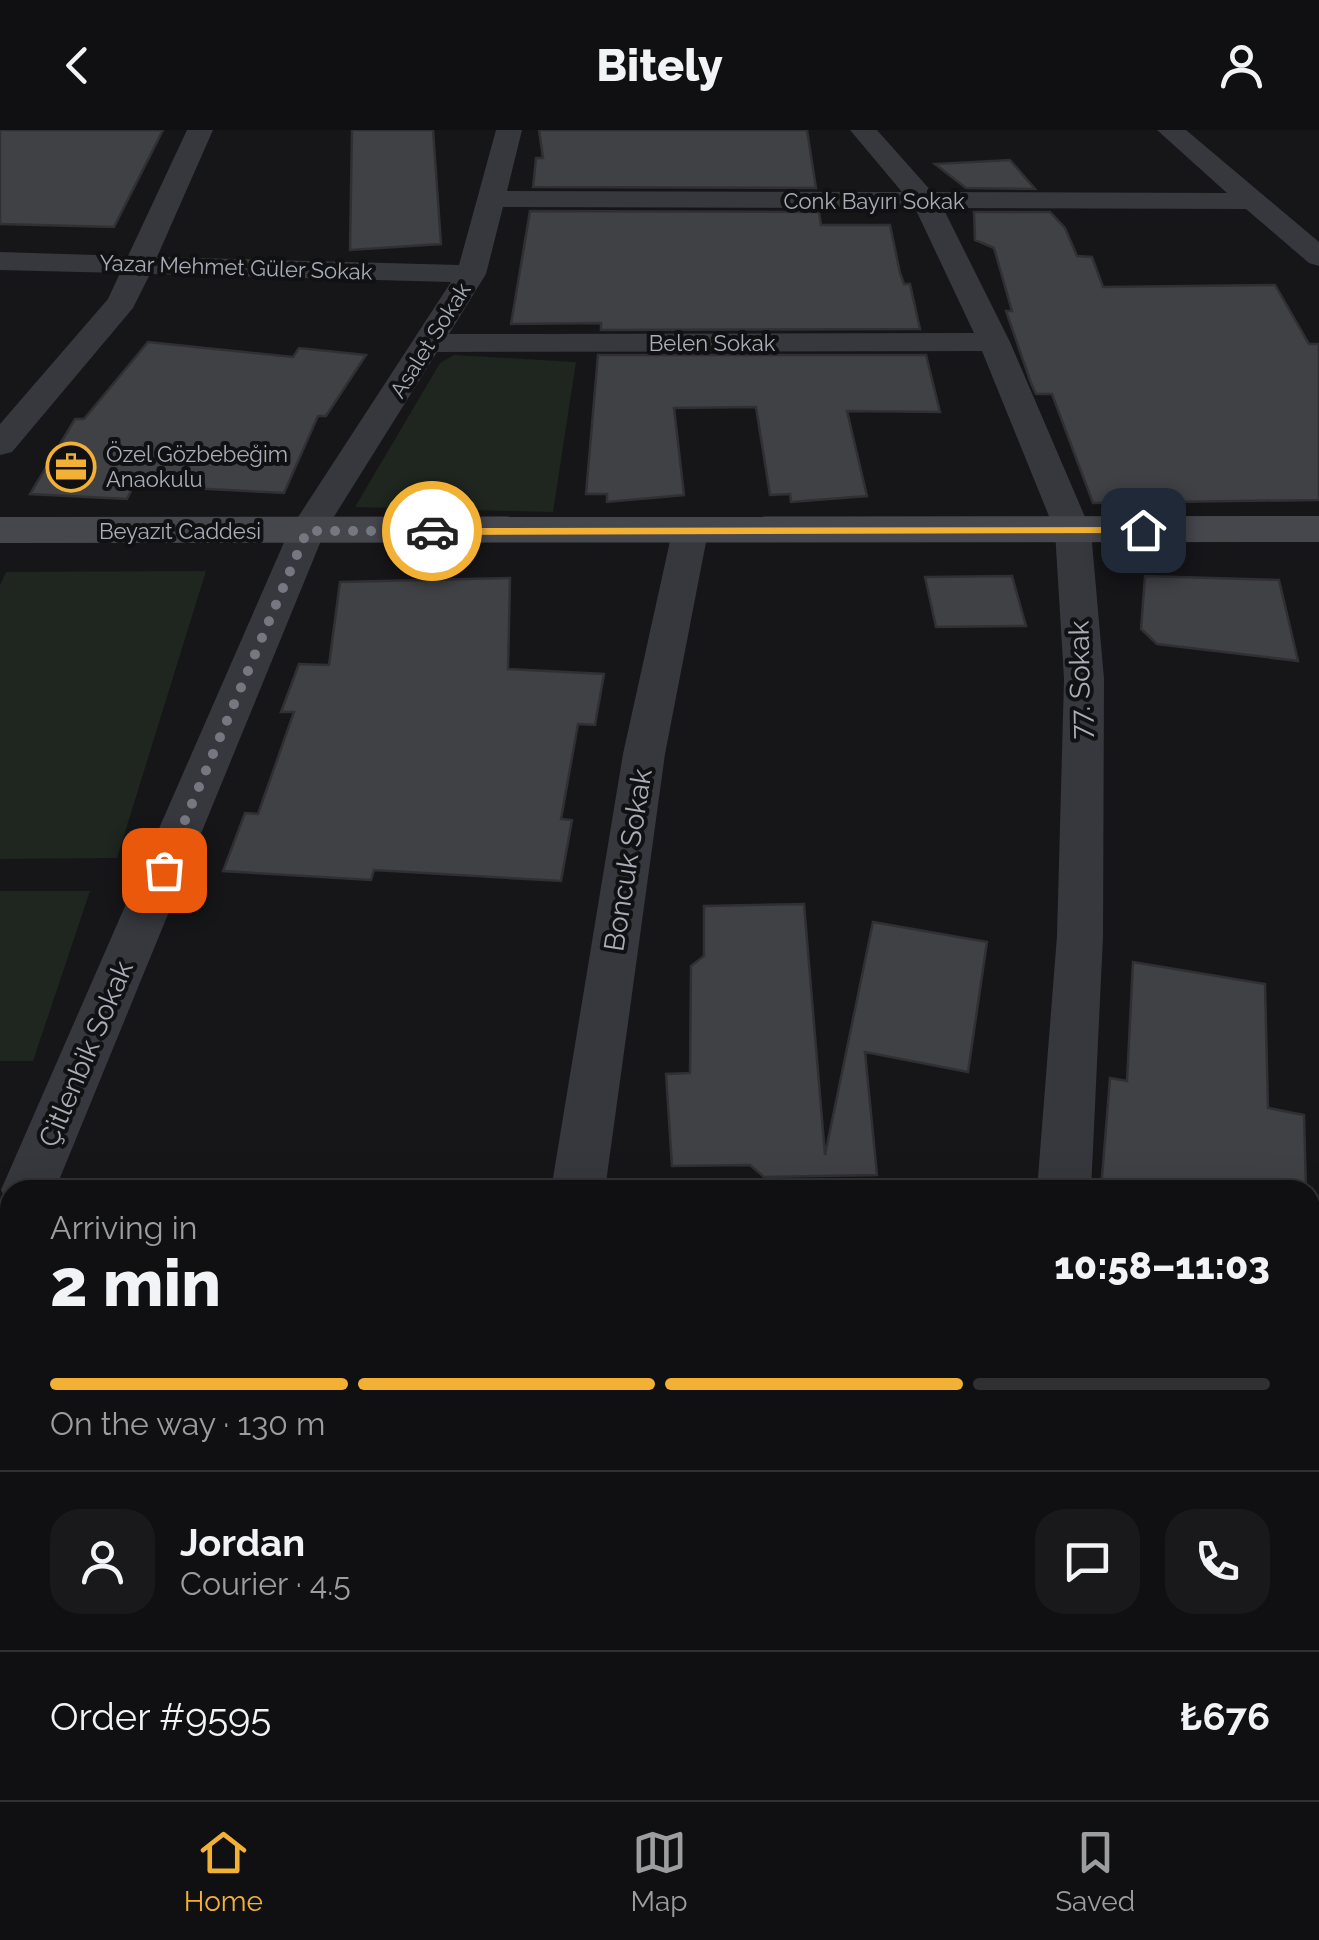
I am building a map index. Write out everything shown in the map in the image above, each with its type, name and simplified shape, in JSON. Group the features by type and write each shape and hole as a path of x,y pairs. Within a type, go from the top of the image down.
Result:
{"street":[{"path":"0,445 122,302 200,130"},
{"name":"Asalet Sokak","path":"307,531 471,274 509,130"},
{"name":"77. Sokak","path":"863,130 924,201 994,342 1073,531 1084,678 1080,936 1065,1180"},
{"path":"1170,130 1319,257"},
{"name":"Conk Bayırı Sokak","path":"492,200 1257,201"},
{"name":"Yazar Mehmet Güler Sokak","path":"0,261 471,274"},
{"name":"Belen Sokak","path":"430,343 994,342"},
{"name":"Beyazıt Caddesi","path":"0,530 1319,529"},
{"name":"Çitlenbik Sokak","path":"32,1180 307,531"},
{"name":"Boncuk Sokak","path":"580,1180 644,754 690,532"}],"shaded area":[{"path":"454,355 576,362 553,512 355,507 440,363"},
{"path":"206,571 117,858 0,859 0,585 6,572"},
{"path":"0,891 90,891 33,1061 0,1061"}],"building":[{"path":"0,130 163,130 114,227 0,224"},
{"path":"352,130 433,130 441,244 350,250"},
{"path":"539,130 807,130 816,188 533,187 536,158 543,158"},
{"path":"1010,160 1035,189 966,188 935,164"},
{"path":"530,211 819,212 821,225 890,225 900,273 904,284 910,284 920,329 601,330 601,323 511,324"},
{"path":"974,212 1050,212 1065,228 1077,256 1092,257 1103,287 1275,285 1309,344 1319,344 1319,500 1093,503 1052,394 1036,394 1031,383 1006,311 1012,311 994,248 975,240"},
{"path":"148,342 293,357 299,348 366,355 326,416 318,416 284,493 134,485 127,499 30,494 75,419 84,419"},
{"path":"598,355 926,355 940,412 847,411 867,496 791,502 790,494 770,495 756,407 674,408 684,495 607,502 607,494 586,494"},
{"path":"1012,576 1026,626 936,627 925,577"},
{"path":"1145,576 1279,580 1298,661 1157,644 1141,629"},
{"path":"510,578 508,669 604,674 595,725 578,724 561,819 572,820 561,881 374,870 371,880 223,871 245,813 258,814 294,712 281,712 299,664 329,665 340,582"},
{"path":"804,904 825,1155 873,922 987,942 968,1072 865,1052 877,1175 764,1177 750,1165 672,1166 666,1074 690,1073 691,966 704,956 704,906"},
{"path":"1133,962 1265,984 1268,1108 1304,1115 1306,1180 1102,1180 1110,1078 1127,1081"}],"way so far":[{"path":"164,870 307,531 432,531"}],"place":[{"name":"Özel Gözbebeğim Anaokulu","path":"71,467"}],"route":[{"path":"432,531 1143,530"}]}
